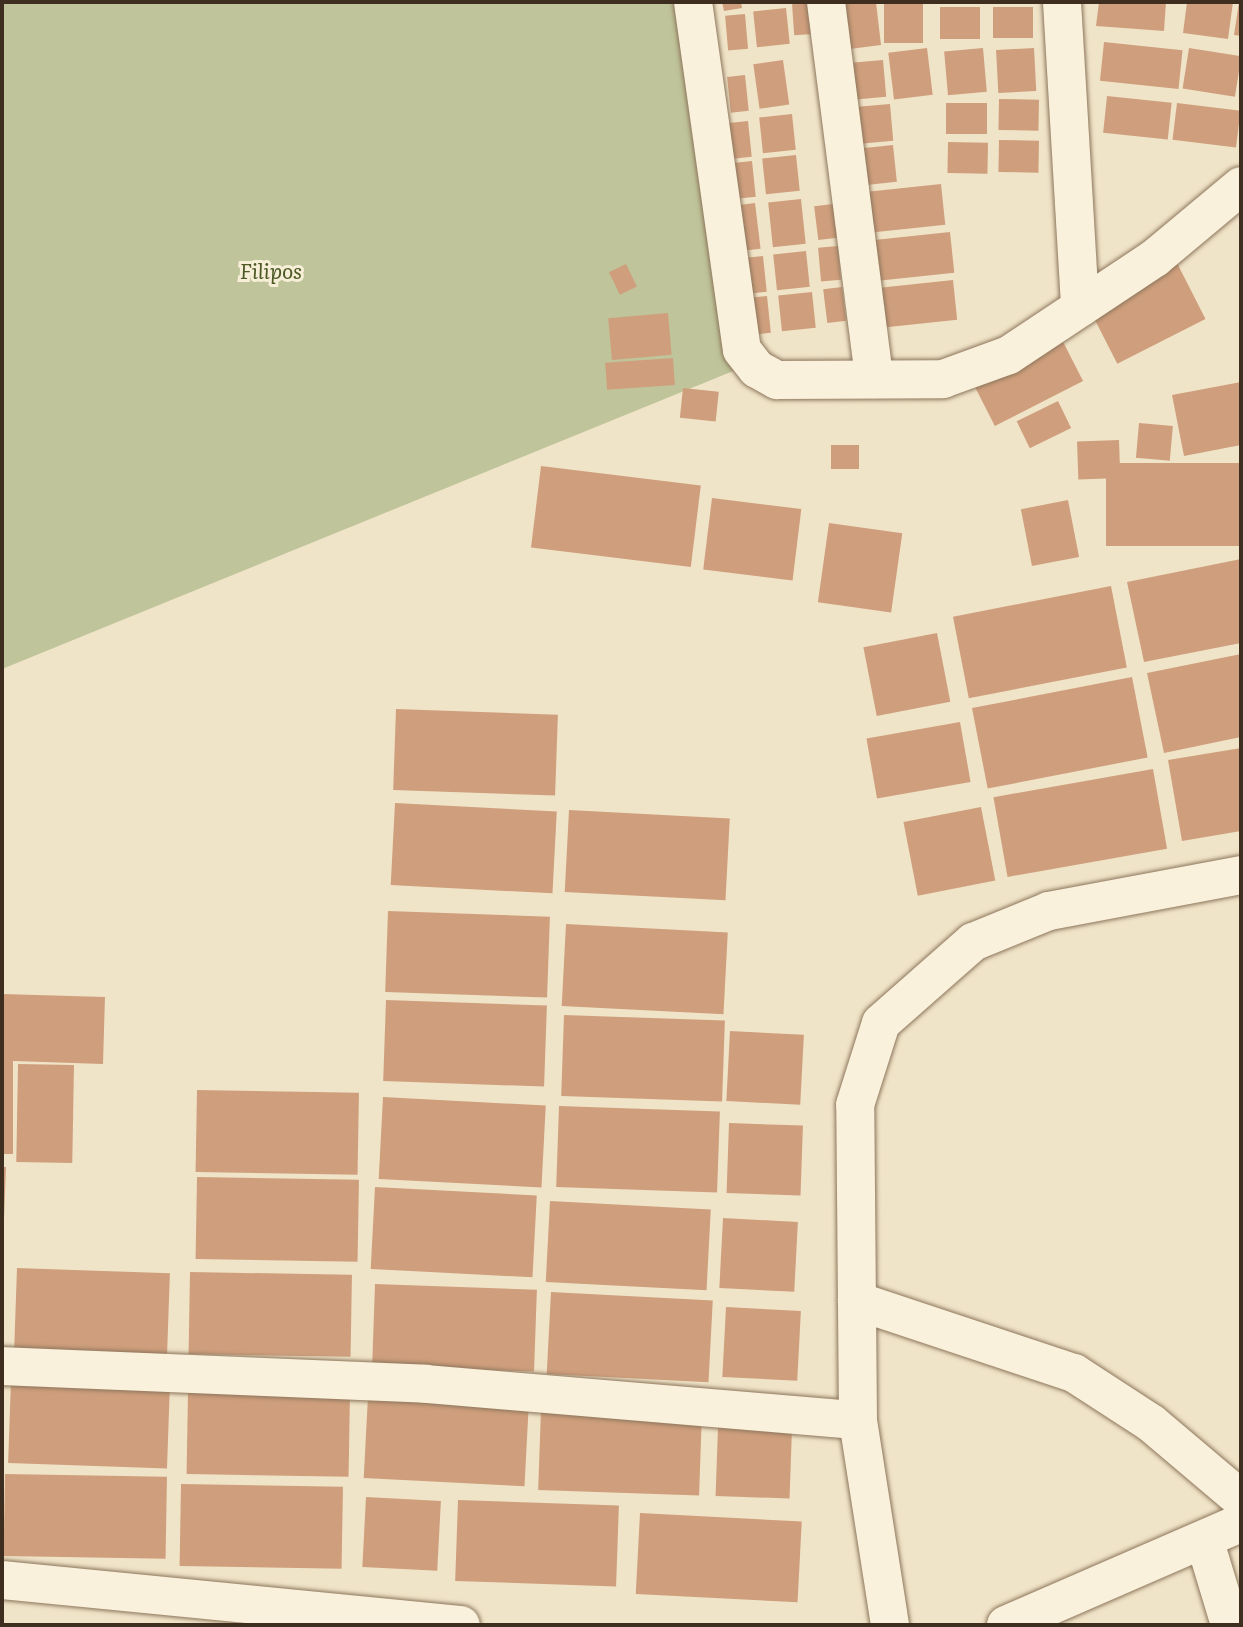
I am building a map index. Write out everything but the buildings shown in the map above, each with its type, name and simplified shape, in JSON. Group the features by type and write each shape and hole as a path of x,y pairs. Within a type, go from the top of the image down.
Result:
{"street":[{"path":"693,2 742,350 757,369 777,380 874,379 907,382 954,375 1009,355 1155,258 1241,186"},
{"path":"826,2 874,379"},
{"path":"1062,2 1080,307"},
{"path":"890,1625 858,1420 855,1105 881,1023 973,942 1049,911 1241,875"},
{"path":"857,1301 1074,1374 1151,1423 1241,1499"},
{"path":"2,1366 426,1384 858,1420"},
{"path":"1006,1625 1206,1542 1241,1523"},
{"path":"1206,1542 1230,1625"},
{"path":"2,1580 249,1614 461,1625"}],"green space":[{"name":"Filipos","path":"2,2 709,2 748,365 2,669"}]}
